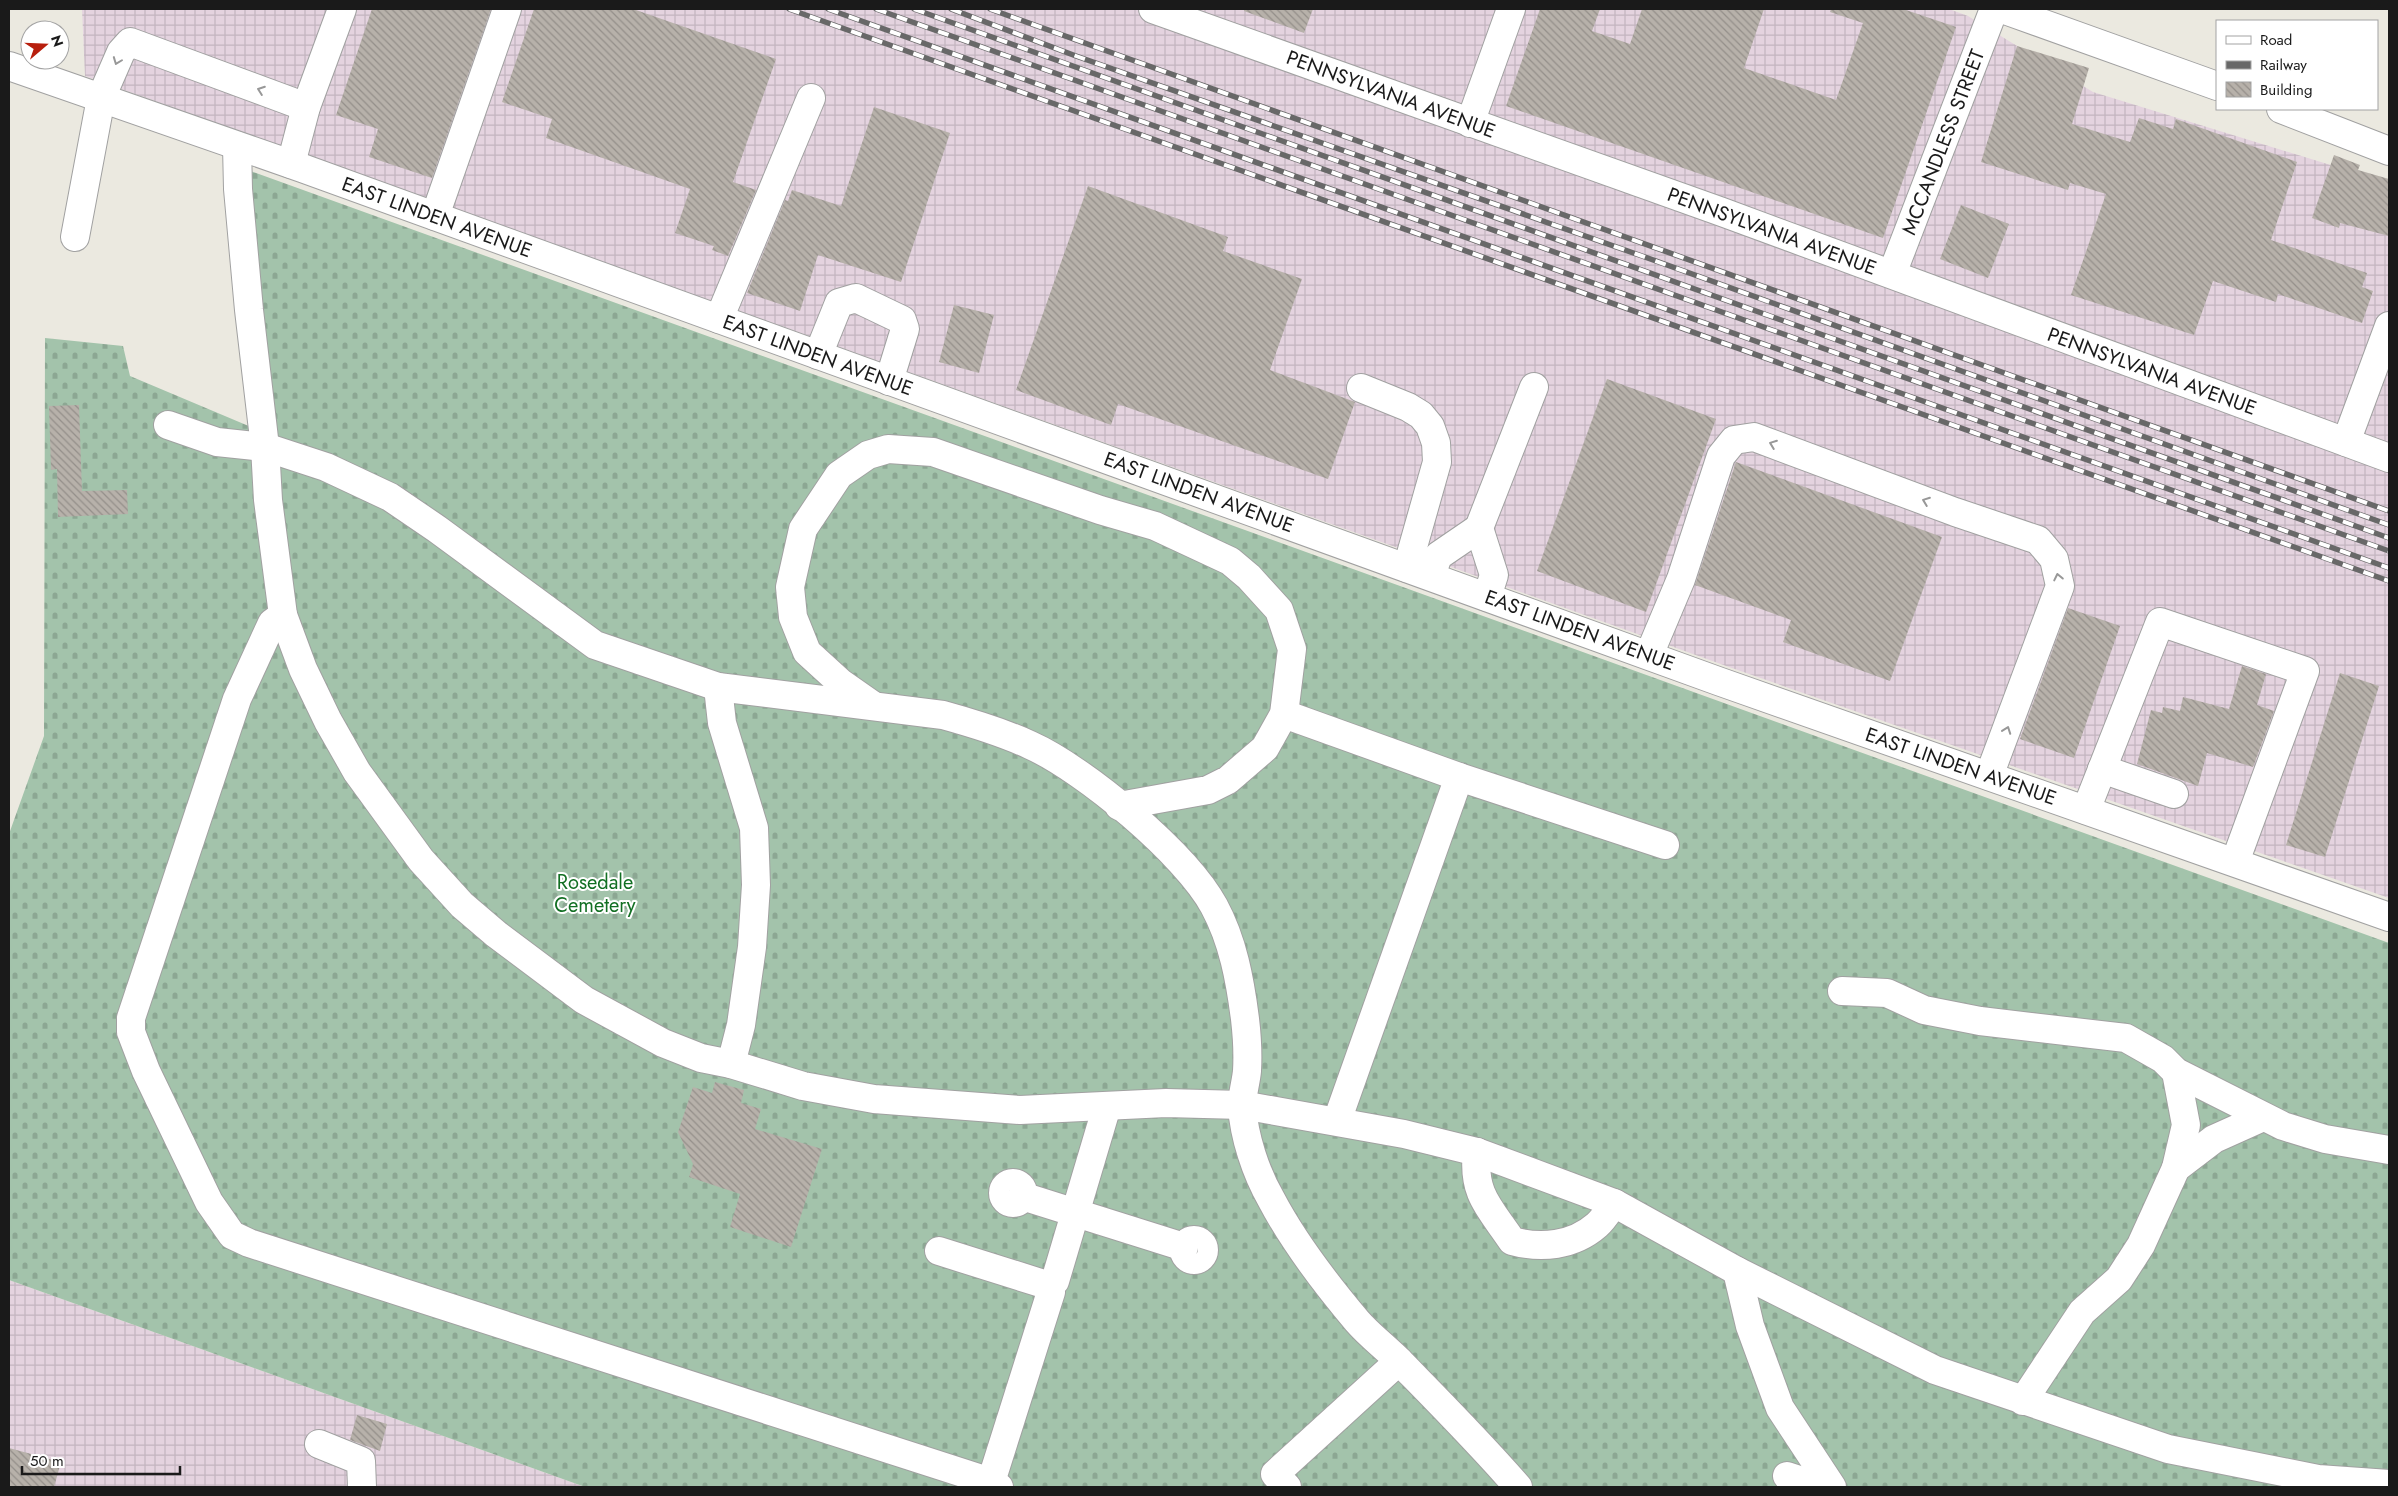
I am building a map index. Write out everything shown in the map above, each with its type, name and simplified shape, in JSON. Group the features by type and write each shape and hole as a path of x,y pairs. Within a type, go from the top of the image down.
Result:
{"street":[{"path":"291,164 306,106 342,9"},
{"path":"435,216 507,9"},
{"name":"PENNSYLVANIA AVENUE","path":"1153,9 1892,274 2389,458"},
{"path":"1470,123 1511,9"},
{"name":"MCCANDLESS STREET","path":"1892,274 1994,9"},
{"path":"2002,9 2216,86"},
{"path":"75,237 101,98 121,52 130,42 306,106"},
{"name":"EAST LINDEN AVENUE","path":"9,66 291,164 1487,597 2389,917"},
{"path":"719,319 811,98"},
{"path":"2284,110 2389,151"},
{"path":"237,146 238,189 249,310 265,447 268,500 283,616 303,669 328,721 357,772 421,860 462,905 535,965 584,1000 663,1043 701,1058 731,1064 803,1086 874,1099 1020,1110 1166,1103 1242,1105 1337,1121 1477,1152 1614,1203 1737,1271 1934,1370 2168,1449 2318,1479 2389,1484"},
{"path":"818,355 839,303 856,298 902,320 905,329 889,381"},
{"path":"2346,442 2387,336"},
{"path":"1419,572 1438,556 1479,528 1534,387"},
{"path":"1361,388 1408,407 1421,415 1430,426 1436,443 1437,462 1419,572"},
{"path":"168,426 217,442 265,447 326,467 390,497 437,529 595,645 718,687 942,715 979,725 1031,745 1064,763 1143,824 1194,877 1213,904 1229,939 1240,985 1245,1024 1247,1068 1242,1105 1249,1143 1269,1197 1296,1242 1358,1323 1399,1361 1518,1487"},
{"path":"1649,655 1681,580 1721,456 1734,440 1754,437 1955,512 2038,540 2054,559 2060,586 1989,776"},
{"path":"873,706 841,683 808,652 793,617 790,587 803,529 839,475 868,455 888,449 933,452 1100,510 1155,526 1230,561 1249,577 1278,610 1292,649 1284,714 1265,748 1228,780 1208,790 1119,806"},
{"path":"1479,528 1494,575 1487,597"},
{"path":"283,616 272,623 237,699 131,1018 131,1032 146,1071 210,1202 232,1235 248,1243 995,1485 1051,1286 1107,1106"},
{"path":"2086,810 2160,622 2305,671 2235,862"},
{"path":"718,687 722,723 754,828 755,866 752,947 741,1025 731,1064"},
{"path":"1284,714 1459,777 1665,845"},
{"path":"2102,769 2174,794"},
{"path":"1337,1121 1459,777"},
{"path":"1842,990 1887,993 1924,1010 1980,1021 2126,1038 2163,1059 2176,1072 2283,1126 2324,1139 2389,1150"},
{"path":"2023,1401 2082,1312 2119,1279 2141,1244 2176,1168 2186,1125 2176,1072"},
{"path":"2176,1168 2214,1139 2263,1117"},
{"path":"1477,1152 1475,1171 1479,1191 1512,1241 1530,1246 1564,1244 1597,1225 1614,1203"},
{"path":"1022,1196 1184,1247"},
{"path":"939,1251 1051,1286"},
{"path":"1737,1271 1750,1326 1780,1408 1832,1487"},
{"path":"1287,1487 1275,1474 1399,1361"},
{"path":"319,1444 361,1461 362,1487"},
{"path":"1787,1476 1821,1487"}],"shaded area":[{"path":"82,9 1949,9 1968,16 2093,92 2389,183 2389,898 1729,667 85,76"},
{"path":"9,1280 585,1487 9,1487"}],"green space":[{"name":"Rosedale Cemetery","path":"231,164 2389,943 2389,1487 585,1487 9,1280 9,834 44,736 45,338 123,346 130,376 251,427"}],"building":[{"path":"372,9 491,9 432,178 369,157 378,129 336,115"},
{"path":"534,9 633,9 776,59 733,182 756,190 728,256 712,250 714,246 675,233 690,189 546,138 552,119 502,102"},
{"path":"1244,9 1313,9 1304,33 1244,11"},
{"path":"1540,9 1600,9 1592,31 1630,44 1642,9 1764,9 1744,68 1836,100 1863,23 1830,12 1831,9 1903,9 1956,27 1883,238 1506,106"},
{"path":"2017,46 2089,68 2072,124 2130,142 2139,118 2173,129 2176,119 2297,162 2271,240 2367,273 2362,287 2373,291 2362,323 2278,294 2276,302 2213,281 2194,335 2071,295 2106,194 2070,183 2068,190 1981,162"},
{"path":"874,107 950,133 901,282 818,255 800,311 747,293 785,200 788,201 792,190 841,206"},
{"path":"2334,155 2360,165 2358,170 2389,179 2389,236 2340,223 2339,228 2312,218"},
{"path":"1088,186 1228,237 1223,251 1302,279 1270,370 1355,402 1328,479 1118,404 1111,425 1016,390"},
{"path":"1961,205 2009,224 1988,278 1940,259"},
{"path":"954,305 994,315 979,373 939,362"},
{"path":"1607,379 1716,419 1646,612 1537,571"},
{"path":"79,405 82,491 127,490 128,514 58,517 57,469 51,470 49,406"},
{"path":"1736,462 1942,537 1890,681 1783,642 1791,620 1695,585"},
{"path":"2068,608 2120,626 2074,758 2020,739"},
{"path":"2242,666 2266,674 2257,705 2274,711 2253,767 2207,753 2198,786 2137,764 2151,710 2162,713 2163,707 2180,711 2183,697 2229,709"},
{"path":"2340,673 2379,686 2325,857 2286,845"},
{"path":"715,1082 744,1090 741,1103 761,1109 755,1129 822,1149 791,1247 730,1227 740,1194 689,1177 693,1164 678,1132 693,1087 712,1093"},
{"path":"357,1415 387,1424 380,1451 350,1440"},
{"path":"9,1448 61,1462 54,1487 9,1487"}],"railway":[{"path":"789,9 2389,581"},
{"path":"828,9 2389,568"},
{"path":"876,9 2389,551"},
{"path":"914,9 2389,538"},
{"path":"951,9 1076,56 1642,256 2389,525"},
{"path":"990,9 2389,511"}]}
